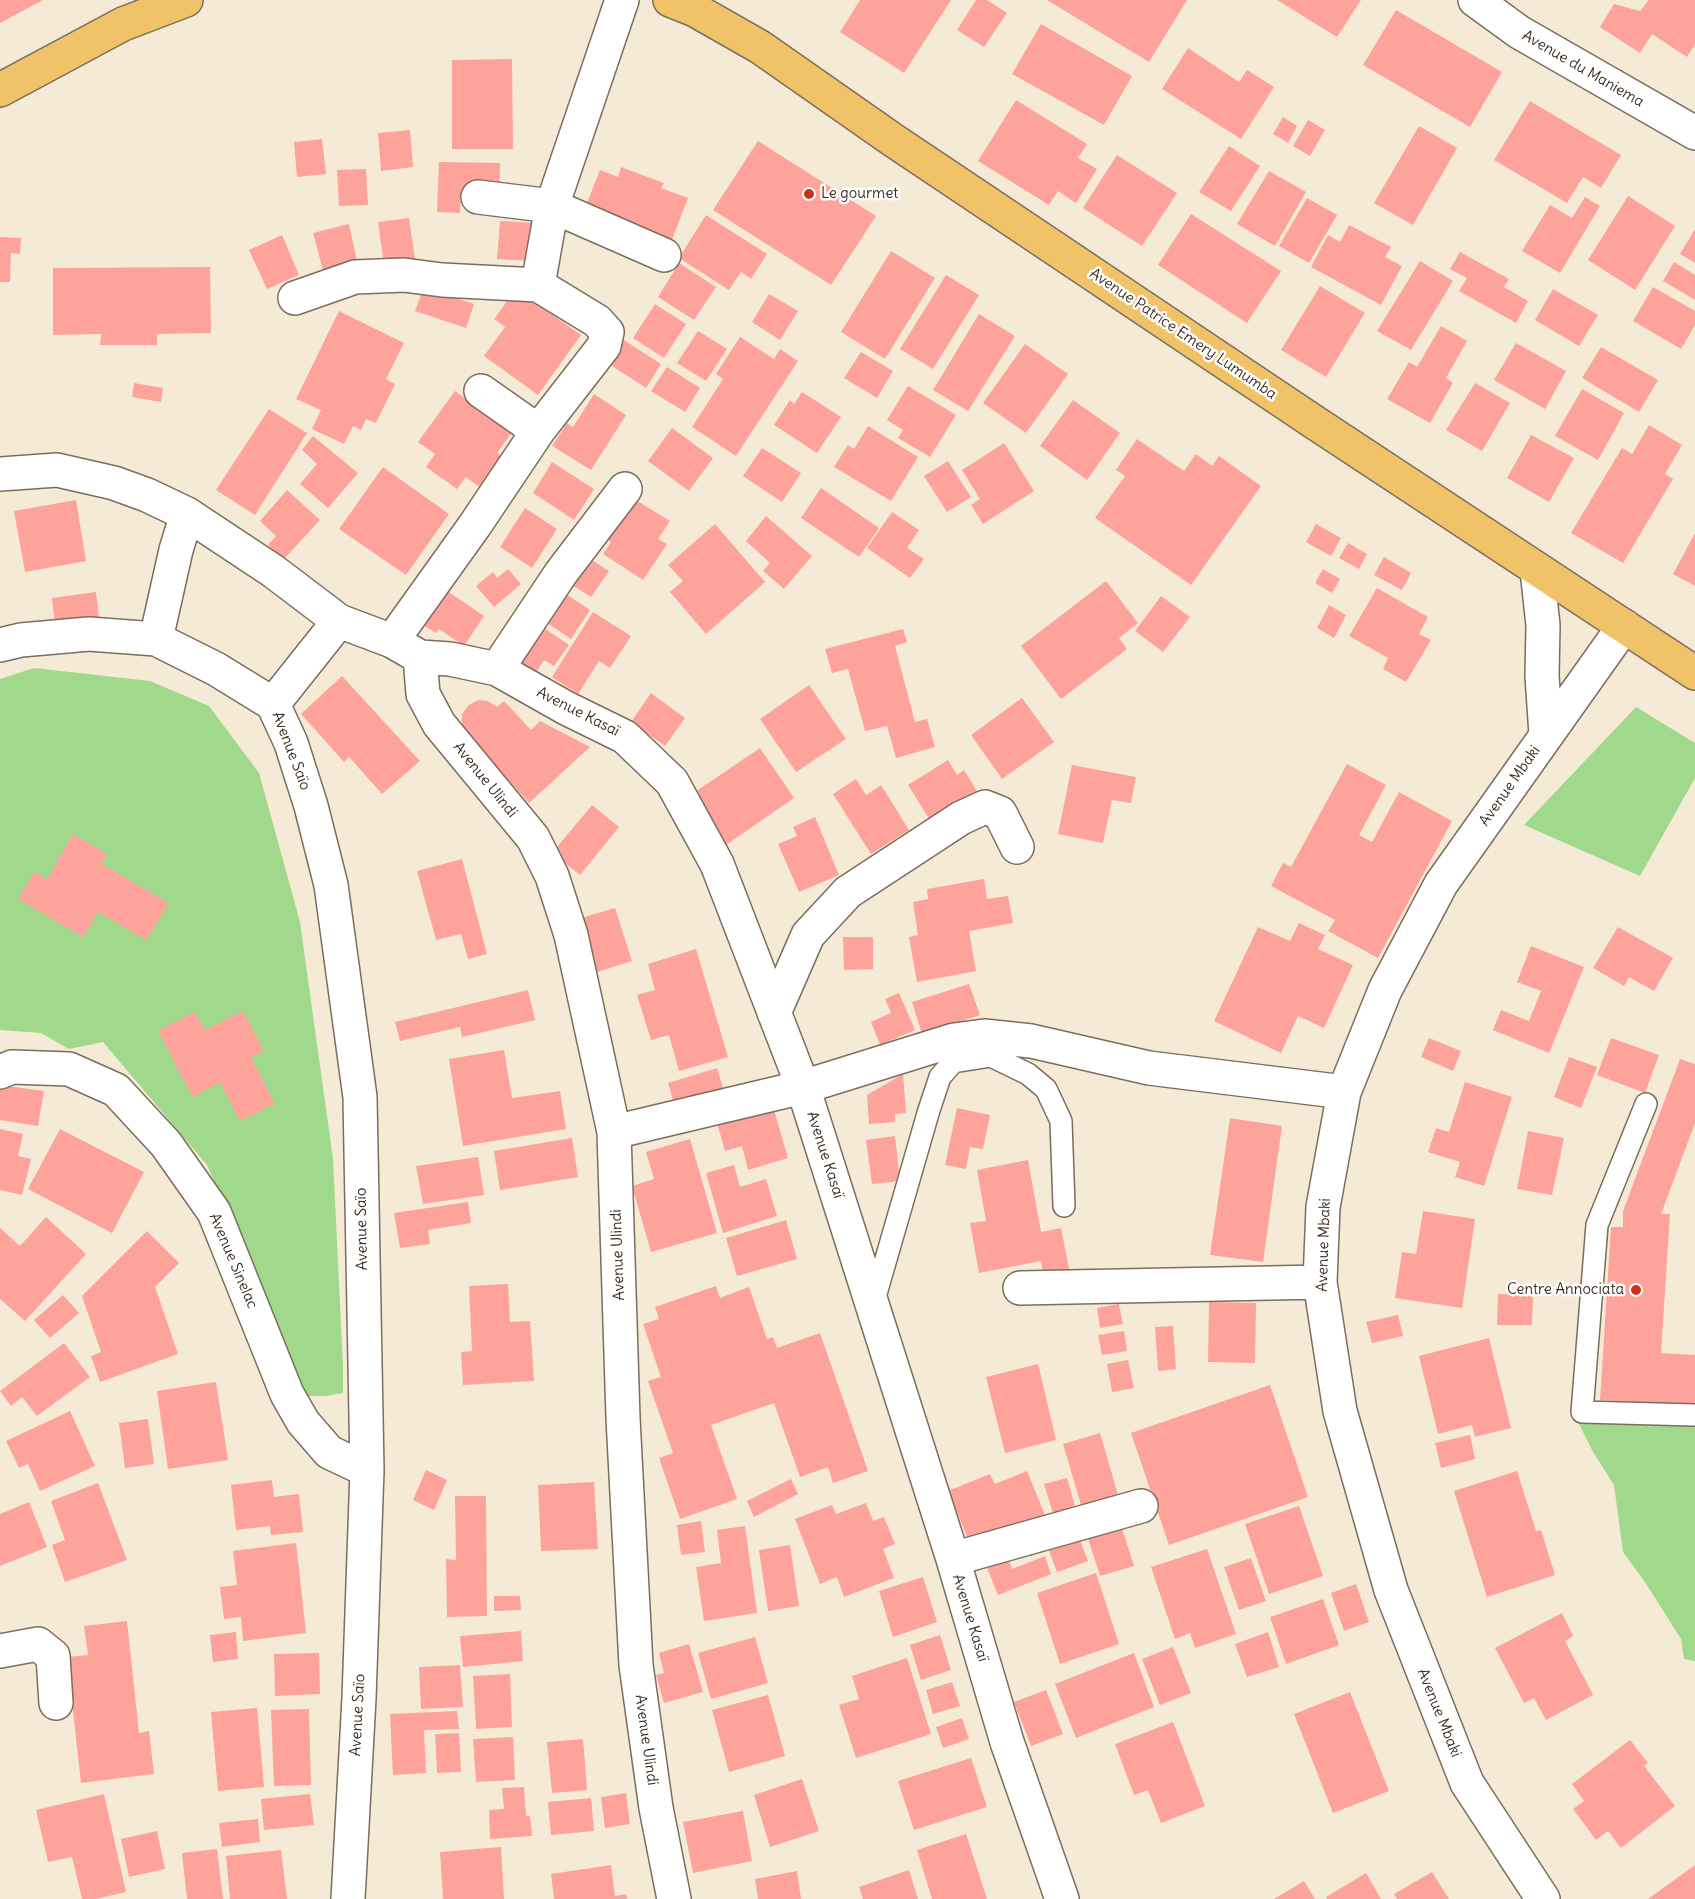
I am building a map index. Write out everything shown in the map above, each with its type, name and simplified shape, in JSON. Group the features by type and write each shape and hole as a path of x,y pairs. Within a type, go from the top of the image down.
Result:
{"main road":[{"path":"0,90 123,24 186,0"},
{"name":"Avenue Patrice Emery Lumumba","path":"670,0 695,10 760,47 893,140 1695,673"}],"street":[{"path":"538,285 552,206 622,0"},
{"name":"Avenue du Maniema","path":"1475,0 1519,32 1695,133"},
{"path":"478,197 552,206 664,255"},
{"path":"295,297 355,277 404,275 442,280 538,285 597,321 607,332 604,346 538,431 475,525 392,641"},
{"path":"481,391 538,431"},
{"name":"Avenue Kasaï","path":"0,474 57,470 114,483 147,495 187,514 273,571 339,621 392,641 420,657 450,659 497,669 566,708 625,737 672,782 717,864 803,1087 953,1559 1007,1742 1062,1899"},
{"path":"497,669 561,573 625,489"},
{"path":"0,645 21,640 89,634 156,639 176,550 187,514"},
{"path":"1537,570 1543,625 1542,676 1546,735"},
{"path":"273,704 339,621"},
{"name":"Avenue Mbaki","path":"1543,1899 1467,1783 1391,1590 1340,1411 1320,1282 1323,1207 1344,1092 1385,990 1441,884 1624,626"},
{"name":"Avenue Saïo","path":"156,639 216,669 273,704 291,742 332,885 360,1097 367,1470 359,1698 348,1899"},
{"name":"Avenue Ulindi","path":"420,657 423,694 440,724 533,838 552,876 571,935 614,1132 623,1418 636,1665 656,1808 674,1899"},
{"path":"774,1012 808,935 848,892 961,818 985,807 1000,813 1017,847"},
{"path":"614,1132 803,1087 954,1040 984,1036 1031,1041 1149,1068 1344,1092"},
{"name":"Avenue Sinelac","path":"0,1072 12,1067 69,1069 116,1090 166,1144 214,1212 287,1394 303,1422 329,1452 367,1470"},
{"path":"1020,1288 1320,1282"},
{"path":"953,1559 1141,1506"},
{"path":"0,1651 38,1644 53,1656 56,1703"}],"lane":[{"path":"872,1305 940,1077 953,1062 991,1056 1028,1074 1046,1089 1061,1121 1064,1206"},
{"path":"1646,1104 1597,1225 1582,1412 1695,1415"}],"green space":[{"path":"34,668 150,681 209,706 259,773 300,922 333,1159 343,1393 305,1396 207,1165 103,1042 69,1049 41,1033 0,1030 0,679"},
{"path":"1636,707 1695,743 1695,778 1640,876 1524,825"},
{"path":"1695,1416 1695,1661 1684,1659 1681,1639 1623,1552 1614,1485 1593,1452 1577,1420"}],"building":[{"path":"0,0 43,0 0,23"},
{"path":"860,0 951,0 904,73 840,32"},
{"path":"976,0 987,0 1007,13 984,47 957,30"},
{"path":"1047,0 1187,0 1149,62"},
{"path":"1277,0 1361,0 1337,37"},
{"path":"1649,0 1695,0 1695,44 1687,57 1652,34 1640,53 1600,27 1614,4 1640,11"},
{"path":"1396,10 1502,72 1470,127 1363,65"},
{"path":"1041,24 1132,76 1104,125 1012,74"},
{"path":"1188,48 1239,82 1247,70 1274,87 1241,139 1162,89"},
{"path":"512,59 513,149 452,149 452,60"},
{"path":"1016,100 1087,144 1078,158 1097,169 1076,203 1058,191 1049,205 978,161"},
{"path":"1530,101 1621,155 1601,188 1583,177 1567,203 1494,160"},
{"path":"1283,117 1297,126 1288,143 1273,134"},
{"path":"1308,120 1325,130 1310,156 1293,146"},
{"path":"1419,126 1457,148 1413,225 1374,203"},
{"path":"410,130 413,167 381,171 378,133"},
{"path":"322,139 326,174 297,177 294,142"},
{"path":"758,141 876,216 831,285 713,210"},
{"path":"1229,146 1260,166 1231,211 1199,192"},
{"path":"1117,155 1177,193 1142,246 1083,208"},
{"path":"439,162 500,163 499,195 461,194 460,213 437,212"},
{"path":"621,167 664,183 661,188 688,198 670,245 583,213 600,170 618,177"},
{"path":"366,169 368,205 339,206 337,170"},
{"path":"1269,171 1306,192 1275,246 1237,224"},
{"path":"1628,196 1675,226 1635,290 1588,260"},
{"path":"1585,197 1600,206 1560,273 1522,251 1550,205 1572,218"},
{"path":"1307,198 1337,215 1309,263 1279,246"},
{"path":"1191,214 1281,271 1247,323 1158,265"},
{"path":"706,215 767,254 751,279 741,272 729,290 679,258"},
{"path":"409,218 415,259 384,264 378,222"},
{"path":"500,221 535,223 532,261 497,259"},
{"path":"349,224 358,265 324,274 313,233"},
{"path":"1349,225 1391,247 1385,257 1402,266 1381,305 1311,267 1328,235 1340,242"},
{"path":"1695,229 1695,263 1680,254"},
{"path":"282,235 299,275 267,289 249,250"},
{"path":"0,237 21,238 20,254 11,253 10,282 0,282"},
{"path":"891,251 935,278 885,359 841,332"},
{"path":"1460,252 1509,279 1504,287 1528,301 1516,323 1459,291 1467,278 1450,269"},
{"path":"1420,261 1453,281 1411,350 1377,331"},
{"path":"1674,262 1695,275 1695,300 1663,281"},
{"path":"679,263 716,287 694,320 658,297"},
{"path":"210,267 211,333 157,334 157,345 100,345 101,334 53,335 53,268"},
{"path":"946,275 979,295 933,369 900,349"},
{"path":"1320,286 1365,313 1326,377 1281,350"},
{"path":"424,287 474,304 466,328 415,311"},
{"path":"1653,287 1695,311 1695,325 1681,349 1633,321"},
{"path":"516,289 581,335 538,395 484,356 505,327 494,319"},
{"path":"1553,289 1598,315 1579,346 1535,320"},
{"path":"769,294 798,311 780,340 752,322"},
{"path":"655,304 686,324 664,358 633,338"},
{"path":"339,311 404,343 386,379 395,384 376,423 366,419 361,430 353,426 344,444 312,429 321,410 296,399"},
{"path":"979,314 1015,336 968,411 933,390"},
{"path":"1441,326 1467,341 1446,378 1453,383 1430,423 1387,399 1409,362 1417,367"},
{"path":"698,331 727,349 706,381 677,363"},
{"path":"740,337 774,359 780,349 798,361 736,456 692,427 723,379 716,374"},
{"path":"624,340 661,364 646,388 609,364"},
{"path":"1516,343 1566,371 1545,409 1494,380"},
{"path":"1025,344 1068,374 1026,433 983,403"},
{"path":"1601,347 1658,380 1639,412 1582,378"},
{"path":"861,352 893,371 877,398 844,378"},
{"path":"667,367 700,388 685,412 651,391"},
{"path":"134,383 163,388 161,402 132,397"},
{"path":"1475,383 1510,403 1482,451 1446,430"},
{"path":"908,386 956,415 930,457 898,438 903,430 887,420"},
{"path":"1582,389 1624,413 1598,460 1555,436"},
{"path":"455,391 512,432 497,453 507,459 485,491 466,477 457,489 426,467 435,454 418,442"},
{"path":"802,392 841,417 817,453 774,425 790,400 794,404"},
{"path":"594,394 626,415 591,470 552,446 567,423 573,427"},
{"path":"1073,400 1120,433 1087,480 1040,446"},
{"path":"269,409 307,433 255,515 216,490"},
{"path":"1649,425 1682,445 1665,474 1673,479 1623,563 1571,533 1622,448 1632,454"},
{"path":"868,426 918,457 891,501 834,467 848,445 854,449"},
{"path":"672,428 713,458 689,491 648,461"},
{"path":"1531,435 1574,458 1549,502 1507,478"},
{"path":"313,436 358,473 328,508 300,484 317,464 302,450"},
{"path":"1137,439 1184,471 1196,454 1212,466 1219,456 1261,486 1191,585 1095,518 1125,476 1116,470"},
{"path":"1004,443 1034,491 983,524 971,505 980,499 962,470"},
{"path":"762,448 801,473 782,502 743,476"},
{"path":"948,461 971,497 947,512 924,476"},
{"path":"552,462 594,489 574,520 533,493"},
{"path":"383,467 449,514 406,575 339,529"},
{"path":"821,488 879,528 859,557 801,518"},
{"path":"287,490 320,520 284,559 268,545 276,536 260,521"},
{"path":"631,497 670,521 658,539 667,544 643,580 603,554 611,542 605,537"},
{"path":"76,500 86,561 25,572 14,511"},
{"path":"525,508 557,529 532,568 500,547"},
{"path":"892,512 919,530 907,548 924,559 910,578 867,548"},
{"path":"766,516 812,556 784,589 763,571 770,563 746,541"},
{"path":"715,524 765,582 706,634 670,592 683,581 668,565"},
{"path":"1316,524 1341,538 1331,556 1306,542"},
{"path":"1695,533 1695,586 1673,574"},
{"path":"1348,543 1367,554 1359,569 1339,558"},
{"path":"586,556 609,571 591,597 569,583"},
{"path":"1384,557 1411,573 1402,590 1374,575"},
{"path":"508,569 521,584 494,607 476,586 493,572 497,578"},
{"path":"1323,569 1340,579 1332,593 1315,583"},
{"path":"1106,581 1138,623 1119,638 1127,649 1061,699 1021,646"},
{"path":"443,588 484,616 464,646 439,629 436,633 419,623"},
{"path":"1377,588 1428,617 1419,634 1431,640 1406,682 1383,669 1388,658 1349,636"},
{"path":"96,592 99,618 55,624 52,598"},
{"path":"566,594 590,610 571,639 547,623"},
{"path":"1161,596 1190,617 1163,652 1135,631"},
{"path":"1329,605 1346,615 1334,638 1317,628"},
{"path":"593,612 631,636 610,668 599,661 578,694 552,677"},
{"path":"544,628 569,645 554,666 544,660 532,679 509,665"},
{"path":"903,629 907,642 895,646 915,722 927,719 935,747 896,758 887,726 865,731 848,669 832,673 825,649"},
{"path":"342,676 420,761 382,794 349,757 344,762 301,714"},
{"path":"809,685 846,739 796,772 760,719"},
{"path":"651,693 685,718 665,746 631,722"},
{"path":"1022,698 1054,742 1002,779 971,735"},
{"path":"478,700 488,701 497,707 504,701 531,730 540,721 590,747 529,803 467,734 462,725 462,714 469,705"},
{"path":"760,748 794,798 723,847 689,796"},
{"path":"948,760 957,775 964,770 977,791 930,820 908,785"},
{"path":"1347,764 1386,785 1359,835 1372,842 1399,792 1452,821 1378,958 1328,931 1335,920 1271,886 1283,863 1291,867"},
{"path":"1072,765 1136,777 1131,803 1112,800 1103,843 1058,834"},
{"path":"856,779 866,795 881,785 909,830 871,854 833,794"},
{"path":"592,805 619,827 580,875 552,853"},
{"path":"815,817 839,875 799,892 778,844 797,836 793,827"},
{"path":"73,834 107,854 102,864 169,903 146,940 98,912 83,937 18,899 34,872 47,879"},
{"path":"462,859 487,954 468,959 461,934 436,940 417,871"},
{"path":"984,879 987,899 1008,896 1013,923 969,931 976,971 917,982 909,937 918,935 913,902 928,899 927,889"},
{"path":"615,908 632,961 597,972 581,918"},
{"path":"1299,923 1325,935 1318,949 1353,965 1324,1028 1298,1016 1281,1053 1214,1021 1258,927 1290,941"},
{"path":"1618,927 1673,958 1654,991 1629,977 1624,986 1593,968"},
{"path":"843,937 873,937 873,969 844,970"},
{"path":"1531,946 1584,967 1549,1053 1493,1030 1501,1010 1529,1021 1541,991 1517,982"},
{"path":"696,949 728,1057 679,1071 669,1035 651,1040 637,995 655,990 648,964"},
{"path":"969,984 980,1015 922,1034 912,1002"},
{"path":"528,990 535,1020 462,1037 460,1027 400,1041 395,1022"},
{"path":"899,993 915,1030 880,1045 871,1022 891,1013 885,999"},
{"path":"243,1011 264,1051 251,1057 275,1104 240,1121 220,1082 192,1097 158,1030 195,1012 205,1030"},
{"path":"1429,1038 1461,1051 1453,1071 1421,1057"},
{"path":"1611,1038 1659,1055 1645,1093 1597,1075"},
{"path":"504,1050 512,1098 560,1091 566,1129 463,1146 449,1059"},
{"path":"1569,1057 1597,1067 1581,1108 1554,1097"},
{"name":"Centre Annociata","path":"1680,1059 1695,1064 1695,1123 1661,1214 1670,1214 1661,1353 1695,1355 1695,1405 1600,1400 1611,1227 1623,1227 1623,1211"},
{"path":"717,1068 725,1095 676,1110 668,1083"},
{"path":"903,1074 906,1113 895,1114 895,1122 869,1124 867,1095"},
{"path":"1465,1082 1512,1097 1484,1186 1455,1177 1460,1162 1428,1152 1436,1128 1449,1132"},
{"path":"0,1085 44,1091 38,1126 0,1120"},
{"path":"773,1106 788,1158 748,1170 742,1146 725,1151 717,1123"},
{"path":"957,1108 990,1115 983,1149 970,1147 966,1169 945,1165"},
{"path":"1230,1118 1282,1126 1263,1262 1210,1255"},
{"path":"0,1129 23,1134 18,1156 31,1159 22,1195 0,1190"},
{"path":"60,1129 144,1172 112,1233 28,1189"},
{"path":"1528,1131 1564,1138 1552,1195 1517,1189"},
{"path":"895,1136 900,1181 872,1184 866,1140"},
{"path":"572,1138 578,1177 500,1190 494,1151"},
{"path":"690,1139 717,1233 651,1252 632,1186 654,1179 646,1152"},
{"path":"478,1157 484,1195 423,1204 416,1166"},
{"path":"1028,1160 1041,1232 1061,1228 1069,1269 1043,1274 1041,1261 979,1273 970,1223 986,1221 977,1170"},
{"path":"734,1165 740,1187 766,1179 777,1216 723,1233 706,1173"},
{"path":"468,1202 471,1223 428,1230 430,1244 400,1248 394,1213"},
{"path":"1423,1211 1475,1219 1462,1308 1395,1298 1402,1252 1416,1254"},
{"path":"46,1217 86,1254 25,1321 0,1299 0,1228 20,1246"},
{"path":"786,1220 797,1259 737,1276 726,1238"},
{"path":"147,1231 179,1263 155,1287 178,1354 100,1382 91,1356 101,1352 82,1296"},
{"path":"508,1284 510,1322 530,1321 534,1381 463,1385 461,1352 472,1351 469,1286"},
{"path":"716,1286 720,1298 749,1287 767,1339 773,1337 777,1348 820,1333 868,1471 833,1483 828,1467 800,1477 774,1403 711,1425 737,1499 680,1519 659,1458 673,1453 648,1381 661,1377 643,1324 659,1319 655,1307"},
{"path":"1498,1294 1533,1295 1532,1325 1497,1325"},
{"path":"63,1295 79,1313 50,1338 34,1320"},
{"path":"1209,1302 1256,1303 1255,1363 1208,1362"},
{"path":"1119,1304 1123,1324 1100,1328 1097,1308"},
{"path":"1398,1315 1403,1336 1372,1343 1366,1322"},
{"path":"1173,1326 1176,1369 1158,1371 1155,1327"},
{"path":"1124,1331 1127,1351 1102,1355 1098,1335"},
{"path":"1489,1338 1511,1428 1475,1437 1472,1425 1438,1434 1419,1356"},
{"path":"64,1343 90,1377 37,1416 22,1397 11,1406 0,1391"},
{"path":"1128,1360 1134,1388 1112,1392 1107,1364"},
{"path":"1038,1364 1056,1440 1005,1453 986,1377"},
{"path":"216,1382 228,1460 168,1469 157,1391"},
{"path":"1270,1385 1308,1497 1169,1545 1131,1433"},
{"path":"70,1411 95,1466 40,1491 28,1464 19,1468 6,1441"},
{"path":"148,1419 154,1464 125,1468 119,1423"},
{"path":"1100,1433 1121,1505 1084,1515 1063,1444"},
{"path":"1470,1435 1475,1459 1441,1468 1435,1443"},
{"path":"426,1470 447,1480 434,1510 413,1500"},
{"path":"1027,1471 1045,1515 971,1546 948,1491 990,1474 995,1484"},
{"path":"1517,1471 1536,1531 1541,1530 1555,1575 1487,1597 1454,1491"},
{"path":"1067,1478 1075,1506 1053,1513 1044,1484"},
{"path":"791,1479 798,1494 754,1517 747,1501"},
{"path":"272,1480 274,1497 299,1494 303,1532 271,1535 270,1526 236,1530 231,1485"},
{"path":"594,1482 598,1549 541,1551 538,1485"},
{"path":"98,1483 127,1560 65,1582 52,1545 65,1540 51,1501"},
{"path":"455,1496 486,1496 487,1616 447,1617 446,1559 456,1560"},
{"path":"29,1502 47,1547 0,1566 0,1514"},
{"path":"866,1503 873,1521 884,1517 895,1544 883,1549 894,1578 844,1597 837,1577 820,1584 795,1519 832,1505 836,1514"},
{"path":"1299,1506 1323,1576 1269,1594 1245,1524"},
{"path":"701,1521 705,1552 681,1555 677,1525"},
{"path":"1120,1522 1134,1566 1100,1576 1086,1532"},
{"path":"745,1526 757,1613 704,1621 696,1567 721,1563 717,1530"},
{"path":"1076,1530 1088,1561 1057,1572 1046,1543"},
{"path":"296,1543 306,1633 243,1641 241,1617 224,1619 220,1587 237,1585 233,1551"},
{"path":"790,1545 799,1606 768,1611 759,1550"},
{"path":"1207,1549 1236,1634 1195,1648 1190,1633 1175,1639 1151,1567"},
{"path":"1045,1556 1051,1574 998,1595 987,1568 1009,1560 1012,1569"},
{"path":"1251,1558 1266,1601 1239,1610 1224,1567"},
{"path":"1096,1573 1119,1644 1060,1664 1037,1593"},
{"path":"923,1577 937,1622 893,1637 879,1591"},
{"path":"1356,1584 1369,1622 1344,1631 1331,1593"},
{"path":"494,1596 520,1596 521,1610 494,1611"},
{"path":"1323,1599 1339,1645 1286,1664 1270,1617"},
{"path":"1562,1613 1573,1636 1565,1641 1593,1695 1546,1720 1534,1698 1524,1703 1495,1648"},
{"path":"127,1621 139,1733 149,1731 154,1774 81,1783 67,1657 88,1655 84,1626"},
{"path":"521,1631 523,1661 463,1667 460,1636"},
{"path":"236,1632 238,1659 213,1662 210,1635"},
{"path":"1268,1632 1279,1667 1247,1677 1235,1644"},
{"path":"940,1635 951,1670 921,1680 910,1645"},
{"path":"755,1637 768,1683 711,1699 698,1653"},
{"path":"689,1644 703,1692 664,1703 656,1675 664,1673 659,1653"},
{"path":"1173,1647 1191,1693 1160,1705 1142,1659"},
{"path":"319,1653 320,1694 275,1696 274,1654"},
{"path":"1134,1653 1154,1707 1076,1738 1055,1684"},
{"path":"907,1658 931,1734 856,1758 839,1705 859,1699 852,1676"},
{"path":"460,1665 463,1707 421,1709 419,1667"},
{"path":"510,1674 512,1727 476,1729 473,1676"},
{"path":"952,1682 960,1706 933,1714 926,1690"},
{"path":"1046,1690 1063,1734 1031,1746 1014,1702"},
{"path":"1350,1692 1389,1791 1333,1813 1294,1714"},
{"path":"768,1695 785,1756 729,1772 712,1710"},
{"path":"257,1708 264,1787 218,1791 211,1712"},
{"path":"309,1709 311,1785 274,1786 271,1710"},
{"path":"457,1711 459,1729 424,1730 426,1773 393,1775 390,1714"},
{"path":"962,1718 969,1739 943,1748 936,1727"},
{"path":"1173,1722 1205,1806 1161,1823 1148,1790 1134,1795 1115,1744"},
{"path":"459,1733 461,1772 437,1773 435,1734"},
{"path":"513,1737 515,1780 476,1782 473,1739"},
{"path":"583,1739 587,1790 552,1793 547,1742"},
{"path":"1630,1740 1648,1763 1644,1766 1675,1806 1621,1848 1608,1831 1596,1840 1573,1809 1584,1801 1572,1784"},
{"path":"971,1758 987,1807 914,1830 898,1781"},
{"path":"802,1779 819,1831 770,1847 754,1795"},
{"path":"524,1787 526,1816 530,1816 532,1836 490,1839 489,1810 504,1809 502,1788"},
{"path":"626,1793 630,1824 605,1828 601,1797"},
{"path":"104,1794 126,1892 96,1899 82,1899 72,1857 48,1862 36,1810"},
{"path":"310,1794 314,1825 264,1830 261,1799"},
{"path":"591,1798 594,1831 551,1835 548,1802"},
{"path":"743,1811 752,1861 693,1873 683,1822"},
{"path":"258,1819 260,1842 222,1847 219,1823"},
{"path":"157,1831 165,1869 129,1877 121,1839"},
{"path":"966,1834 987,1899 932,1899 917,1850"},
{"path":"501,1847 504,1899 443,1899 440,1852"},
{"path":"217,1849 223,1899 187,1899 182,1853"},
{"path":"281,1850 287,1899 230,1899 226,1856"},
{"path":"611,1865 615,1896 626,1894 627,1899 554,1899 551,1874"},
{"path":"1695,1865 1695,1899 1648,1899"},
{"path":"909,1870 918,1899 863,1899 859,1887"},
{"path":"797,1871 801,1899 758,1899 755,1879"},
{"path":"1432,1872 1449,1899 1397,1899 1394,1894"},
{"path":"1366,1873 1381,1899 1327,1899 1326,1897"},
{"path":"1304,1881 1315,1899 1274,1899"}],"place":[{"name":"Le gourmet","path":"809,194"},
{"name":"Centre Annociata","path":"1636,1290"}]}
